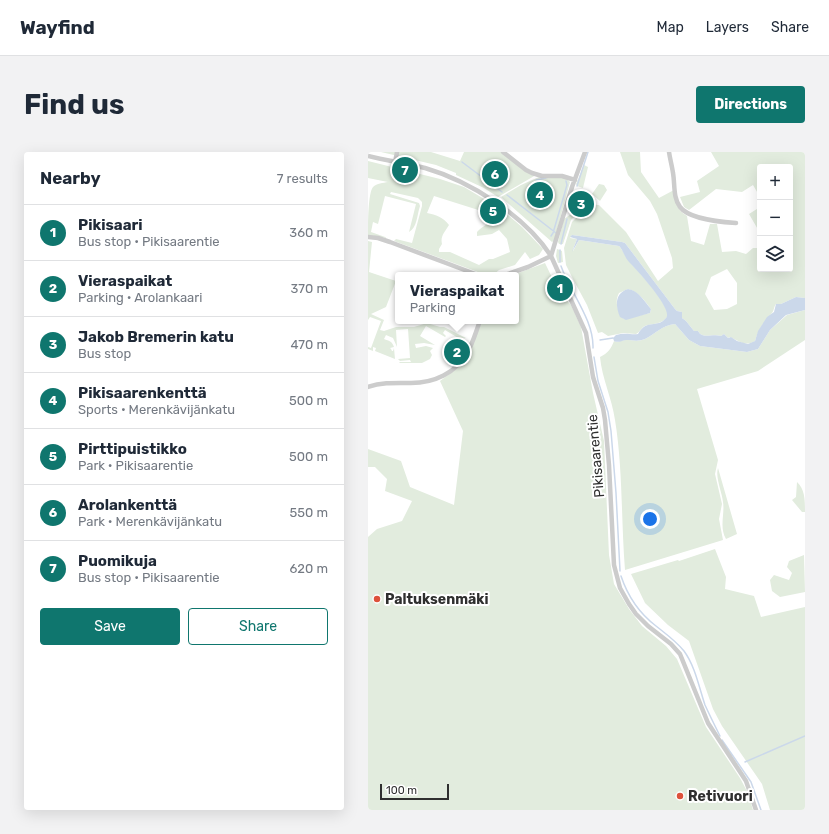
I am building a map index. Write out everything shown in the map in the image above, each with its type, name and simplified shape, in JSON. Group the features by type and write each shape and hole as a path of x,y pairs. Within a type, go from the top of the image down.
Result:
{"street":[{"path":"395,162 397,152"},
{"path":"503,152 526,170 536,175 562,176 575,180"},
{"path":"514,272 551,256 585,152"},
{"path":"669,152 676,199 680,208 702,218 736,223"},
{"name":"Pikisaarentie","path":"368,156 435,172 460,181 507,211 546,248 551,256 585,328 593,377 603,408 610,465 614,565 620,588 636,614 648,626 671,644 680,654 708,723 746,781 754,800 756,810"},
{"path":"368,237 378,238 390,242 470,272"},
{"path":"368,387 385,383 417,383 438,379 454,369 462,361 468,352 479,324"}],"green space":[{"path":"381,152 431,152 460,161 464,152 503,152 536,175 498,197 484,188 456,175 456,173 436,165"},
{"path":"620,152 640,152 641,172 659,198 674,190 678,208 687,216 691,241 704,245 710,224 717,224 722,252 736,251 746,254 753,248 757,248 757,272 793,272 793,164 757,164 757,192 753,185 742,192 716,189 689,210 684,207 680,197 700,192 697,181 719,166 711,152 805,152 805,298 796,297 781,304 776,304 773,312 760,329 755,341 751,343 742,343 730,337 728,338 724,334 721,336 705,336 700,334 698,331 694,331 682,318 682,312 675,309 625,243 572,235 570,238 577,239 573,251 579,240 619,246 628,260 659,297 667,312 667,317 665,320 645,326 636,334 623,333 608,336 602,332 598,333 587,305 566,265 564,248 572,222 592,202 599,205 626,232 658,281 673,268 672,258 657,214 650,201 628,175","holes":["727,269 737,283 737,304 727,309 714,310 705,294 711,277","628,289 635,292 651,309 650,313 624,319 618,310 617,300 619,293"]},
{"path":"368,161 440,179 464,187 501,209 522,227 543,249 539,255 530,259 525,252 515,265 497,272 478,272 394,241 396,239 412,243 422,202 418,198 391,192 390,194 419,203 420,206 414,228 409,232 416,204 385,196 378,224 373,222 371,232 388,238 368,235 371,190 380,183 388,182 368,178","holes":["434,196 491,214 489,223 477,232 477,236 492,234 499,230 507,239 510,252 493,259 489,259 479,265 450,252 439,252 442,244 442,236 449,225 439,217 427,213"]},
{"path":"584,165 588,167 583,188 577,186 576,184"},
{"path":"539,177 566,178 570,182 554,241 552,242 501,197 521,185"},
{"path":"599,184 604,185 607,190 600,201 592,194"},
{"path":"573,192 581,194 582,198 570,209 568,207"},
{"path":"586,200 589,200 588,203 571,220 563,244 559,244 558,242 564,219 578,209"},
{"path":"757,209 757,228 749,214"},
{"path":"368,241 372,242 369,272 395,281 386,307 371,314 384,320 380,330 384,331 396,327 414,327 430,324 444,327 466,338 460,339 445,330 443,333 446,336 445,337 426,326 420,336 435,345 424,343 415,344 416,348 426,346 433,348 430,351 432,355 430,359 422,363 399,363 411,362 410,360 400,361 398,359 410,358 408,329 396,330 397,347 393,338 386,335 384,339 393,345 394,347 390,348 393,351 394,348 395,359 375,351 376,348 373,347 373,351 368,349 368,347 371,348 381,321 370,317 368,320"},
{"path":"557,249 562,251 563,262 558,263 556,256"},
{"path":"545,263 559,292 571,305 581,327 593,393 604,441 609,555 614,584 629,609 642,626 666,646 677,659 706,727 740,778 748,793 753,810 368,810 368,537 377,529 402,521 412,501 385,491 387,479 375,467 368,467 368,449 401,461 410,487 454,505 463,431 440,381 463,364 471,349 481,324 519,324 519,273"},
{"path":"805,310 805,340 758,371 697,389 718,460 715,474 722,504 719,519 723,540 625,570 618,438 614,412 600,357 609,350 614,341 643,340 663,328 675,324 689,340 700,346 747,352 758,349 770,330 787,315"},
{"path":"718,468 737,534 726,539 723,530 723,507 717,476"},
{"path":"797,482 802,488 805,500 805,512 802,512 792,500 796,497"},
{"path":"715,549 726,577 725,589 754,596 761,617 805,607 805,810 770,810 762,784 722,726 713,709 689,641 668,625 645,603 631,574 678,560 679,561"},
{"path":"804,555 805,592 780,597 772,591 770,580 774,575 789,580 792,573 787,567 789,561"}],"water":[{"path":"572,235 625,243 675,309 682,312 682,318 694,331 698,331 700,334 705,336 721,336 724,334 728,338 731,337 737,341 748,344 755,341 758,331 767,317 774,312 776,304 781,304 796,297 805,298 805,310 786,315 770,330 758,349 747,352 700,346 689,340 675,324 663,328 642,340 615,342 613,338 616,335 638,334 645,326 663,321 667,314 665,307 628,260 619,246 579,240 572,252 577,239 570,237"},
{"path":"628,289 632,290 641,297 651,309 650,313 626,320 620,317 617,308 618,296"}],"waterway":[{"path":"577,186 588,152"},
{"path":"462,162 502,192"},
{"path":"536,180 546,178"},
{"path":"551,236 567,185 566,181"},
{"path":"570,207 575,192"},
{"path":"507,195 556,233"},
{"path":"561,244 567,219"},
{"path":"560,250 560,262"},
{"path":"561,266 590,327 593,348"},
{"path":"600,340 613,338"},
{"path":"594,357 598,381 608,412 611,431 620,571"},
{"path":"621,576 627,591 639,610 678,644 688,657 694,670 705,705 720,736"},
{"path":"745,762 805,736"},
{"path":"722,740 751,782 761,810"}],"place":[{"name":"Puomikuja","path":"405,170"},
{"name":"Arolankenttä","path":"495,174"},
{"name":"Pikisaarenkenttä","path":"540,195"},
{"name":"Jakob Bremerin katu","path":"581,204"},
{"name":"Pirttipuistikko","path":"493,211"},
{"name":"Pikisaari","path":"560,288"},
{"name":"Vieraspaikat","path":"457,352"},
{"name":"Paltuksenmäki","path":"377,599"},
{"name":"Retivuori","path":"680,796"}]}
